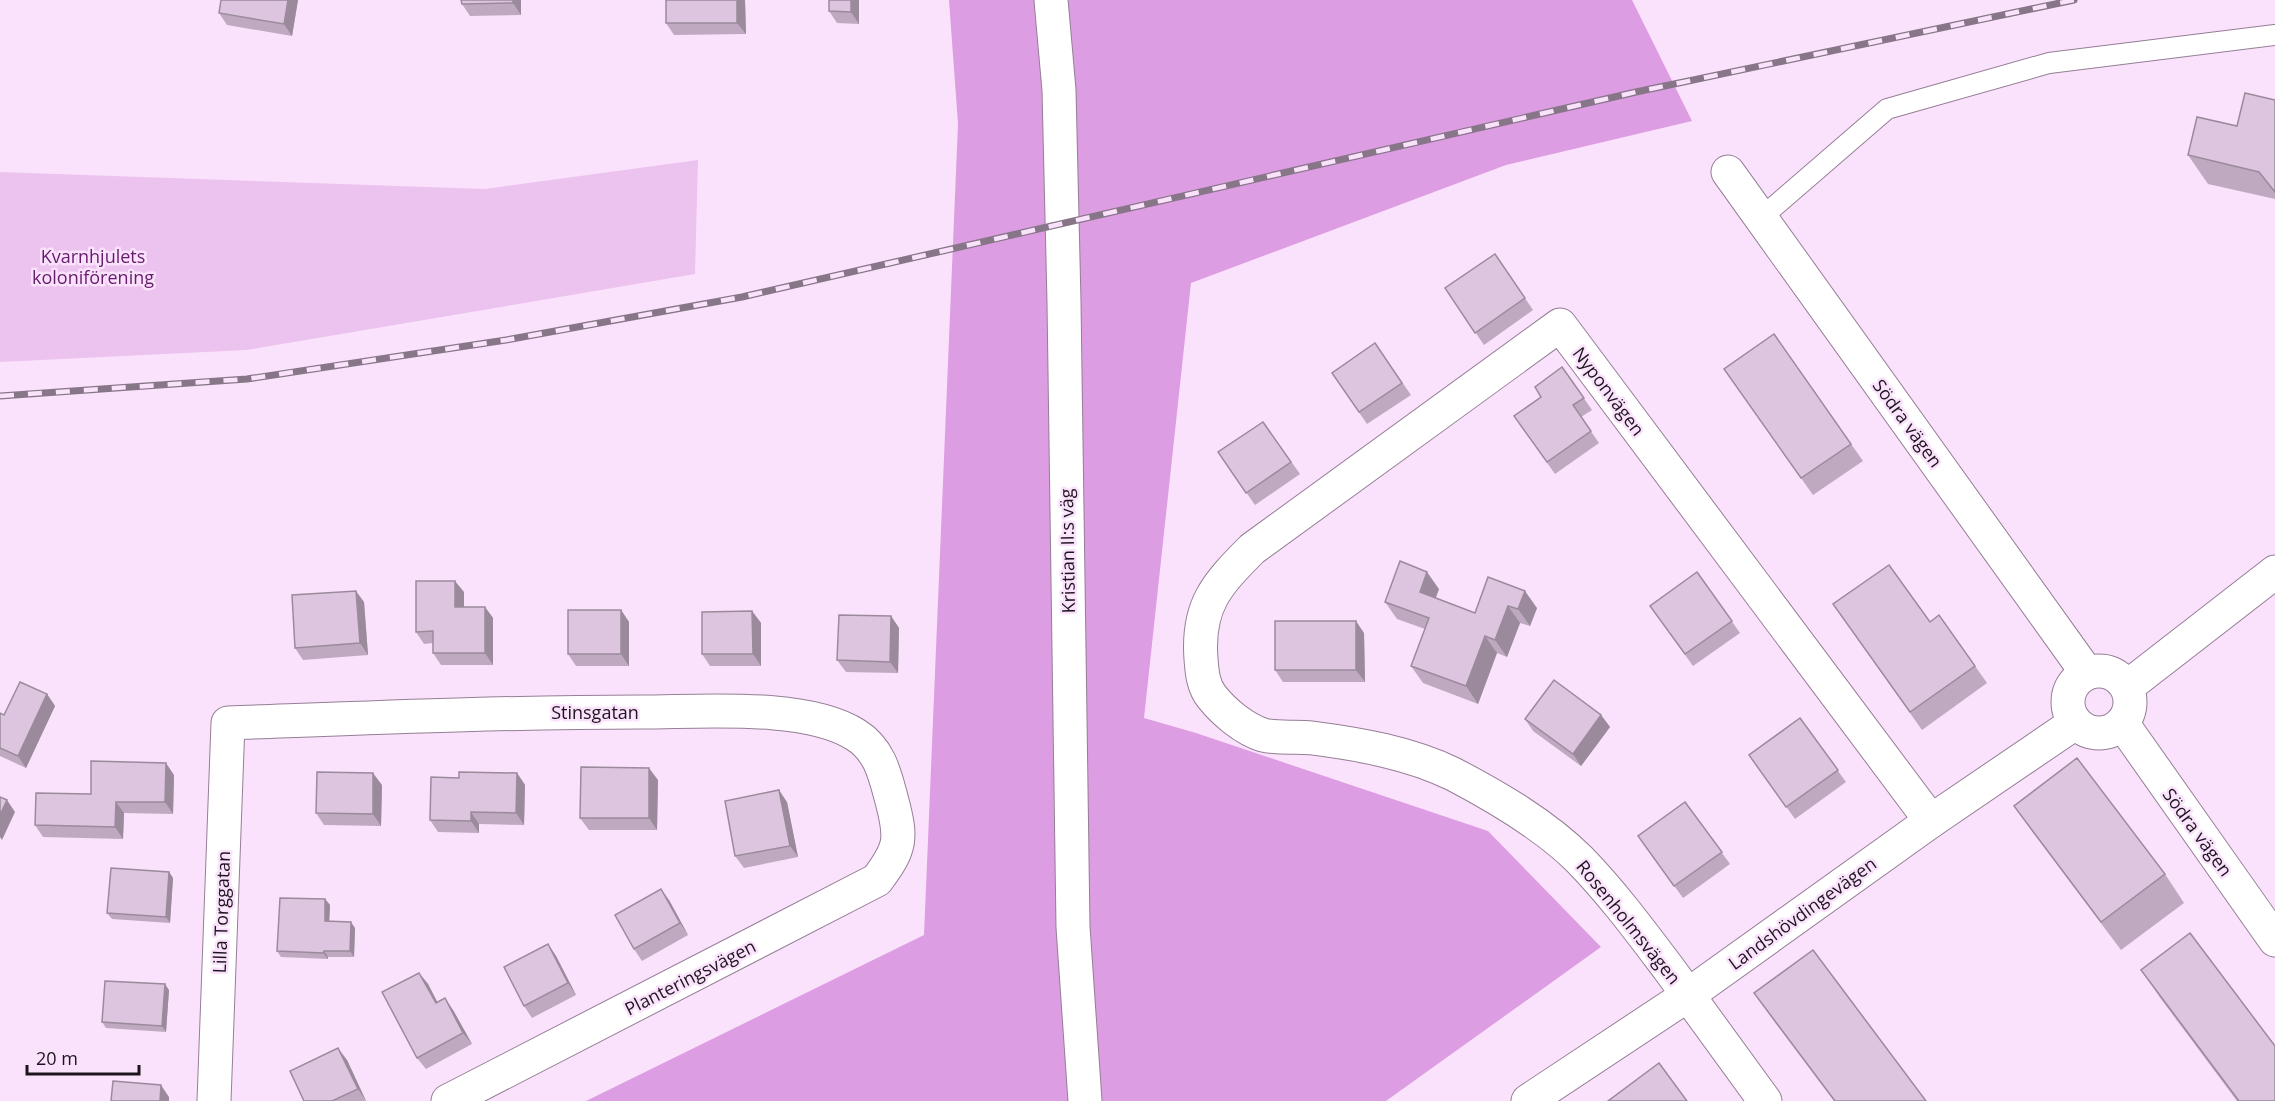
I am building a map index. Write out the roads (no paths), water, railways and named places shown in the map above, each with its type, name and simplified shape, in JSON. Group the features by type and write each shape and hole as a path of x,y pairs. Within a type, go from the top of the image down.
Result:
{"street":[{"name":"Kristian II:s väg","path":"1051,0 1059,90 1064,302 1072,927 1085,1101"},
{"name":"Södra vägen","path":"1728,172 2087,673"},
{"name":"Nyponvägen","path":"1206,606 1222,581 1251,549 1560,325 1931,821"},
{"path":"2127,687 2275,572"},
{"name":"Rosenholmsvägen","path":"1206,606 1199,636 1205,686 1213,699 1238,721 1263,735 1311,738 1394,753 1451,773 1539,827 1579,859 1628,915 1766,1101"},
{"path":"2098,670 2109,672 2120,678 2127,687 2130,706 2128,716 2112,731 2098,734 2085,730 2075,723 2069,710 2068,695 2075,682 2087,673 2098,670"},
{"name":"Stinsgatan","path":"228,723 527,712 755,712 816,718 856,735 877,755 884,770 898,824"},
{"name":"Lilla Torggatan","path":"214,1101 228,723"},
{"name":"Landshövdingevägen","path":"1528,1101 1688,995 1931,821 2075,723"},
{"name":"Södra vägen","path":"2122,723 2275,940"},
{"name":"Planteringsvägen","path":"448,1101 871,884 877,880 894,856 898,845 898,824"}],"lane":[{"path":"1761,218 1887,109 2049,63 2275,35"}],"railway":[{"path":"0,396 247,379 506,340 742,297 1636,92 2074,0"}],"park label":[{"name":"Kvarnhjulets koloniförening","path":"93,266"}]}
